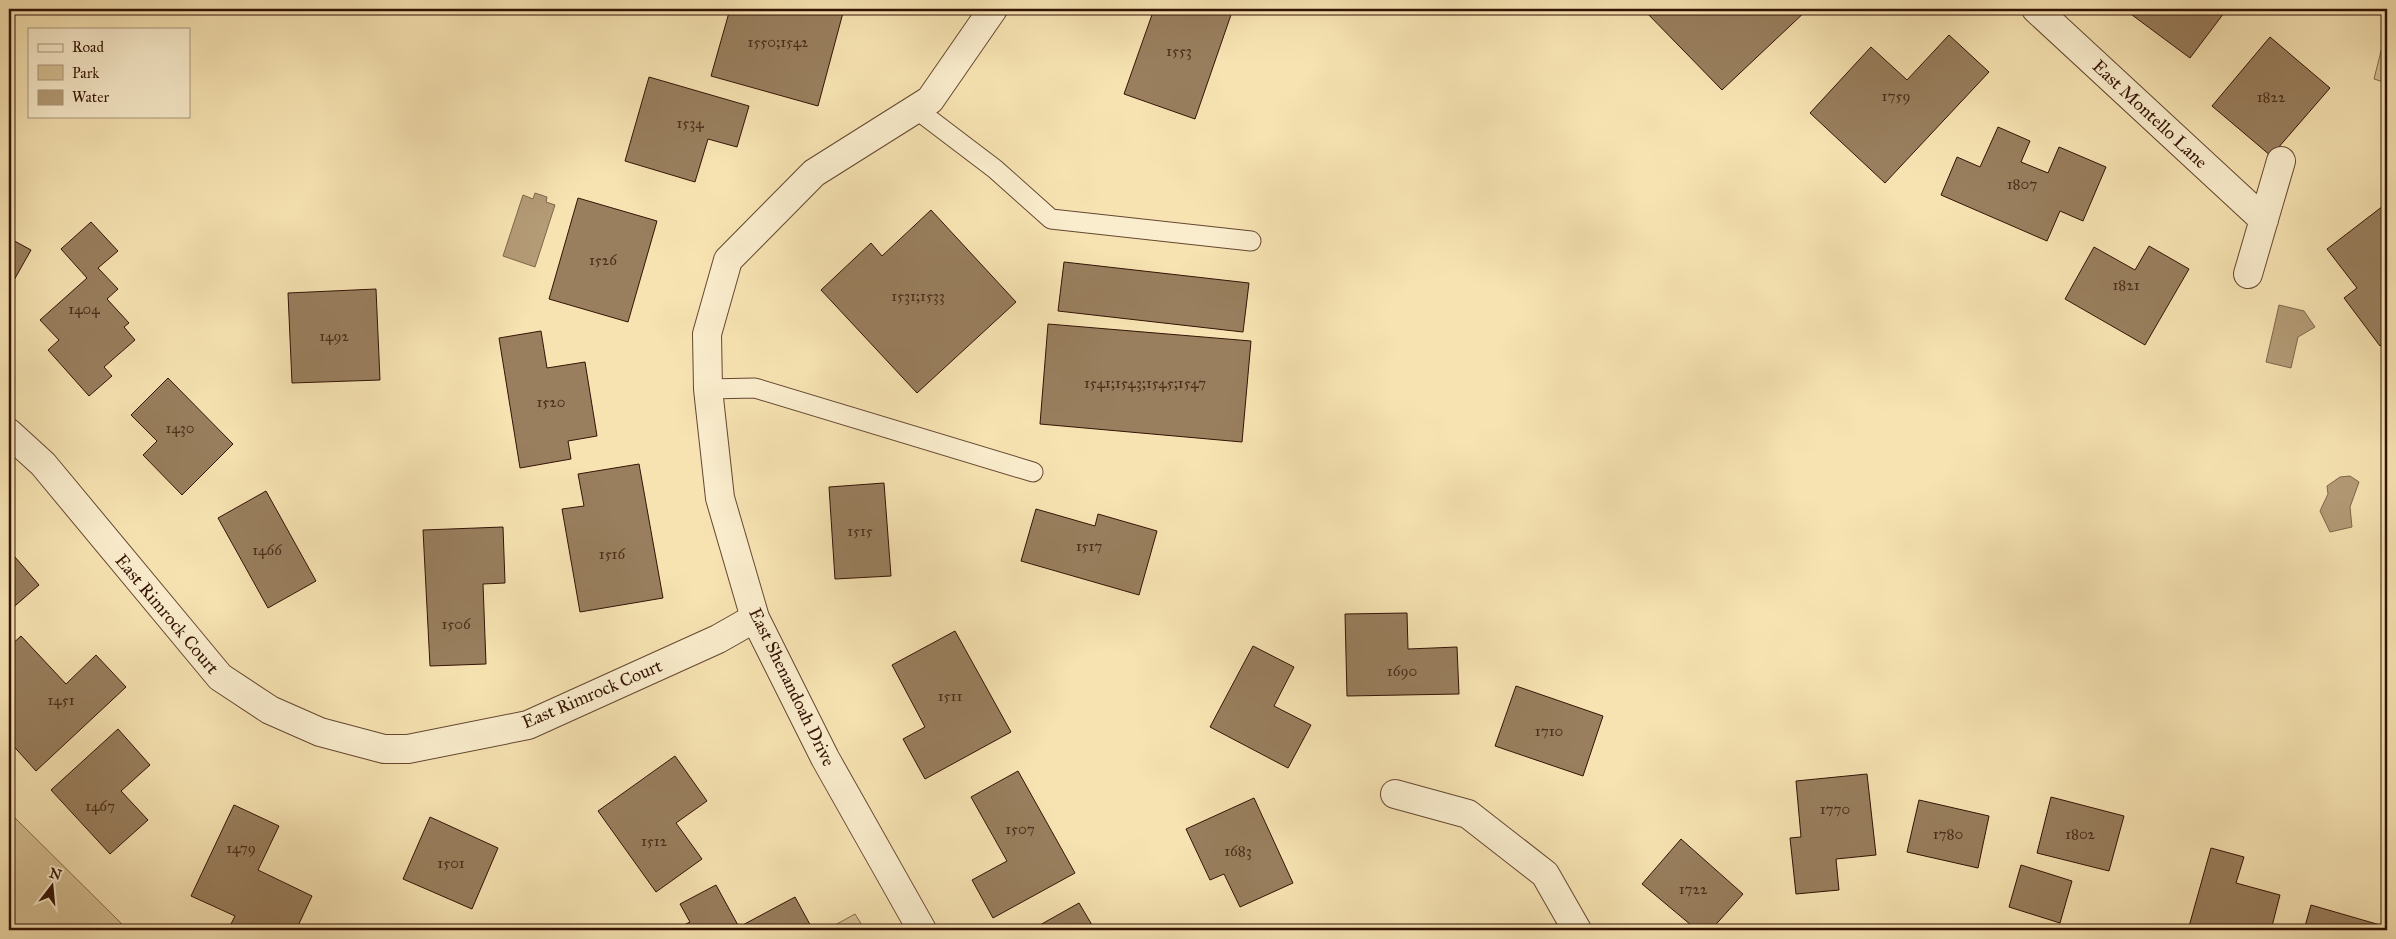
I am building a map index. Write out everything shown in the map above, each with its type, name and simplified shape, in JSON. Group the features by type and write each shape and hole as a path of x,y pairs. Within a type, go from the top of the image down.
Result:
{"street":[{"name":"East Shenandoah Drive","path":"922,930 825,758 755,618 720,498 708,389 707,334 728,260 814,172 930,100 993,9"},
{"name":"East Montello Lane","path":"2036,9 2264,220"},
{"path":"2248,274 2281,161"},
{"name":"East Rimrock Court","path":"9,433 43,464 220,678 270,710 320,732 384,749 408,749 528,725 718,639 755,618"},
{"path":"1395,794 1468,814 1545,874 1577,930"}],"lane":[{"path":"916,109 996,169 1051,219 1251,241"},
{"path":"708,389 755,388 1033,472"}],"green space":[{"path":"2387,27 2387,83 2374,79"},
{"path":"9,812 128,930 9,930"},
{"path":"855,914 865,930 826,930"}],"water":[{"path":"535,193 547,197 546,202 555,205 535,267 503,256 523,195 533,199"},
{"path":"2279,305 2304,311 2315,327 2298,337 2291,368 2266,362"},
{"path":"2350,476 2359,482 2350,507 2352,527 2330,532 2320,511 2328,494 2327,486 2340,477"}],"building":[{"path":"730,9 844,9 818,106 711,76"},
{"path":"1154,9 1233,9 1195,119 1124,94"},
{"path":"1643,9 1808,9 1722,90"},
{"path":"2124,9 2227,9 2190,58"},
{"path":"1949,35 1989,72 1885,183 1810,113 1871,47 1907,80"},
{"path":"2270,37 2330,88 2271,156 2212,106"},
{"path":"649,77 749,106 737,147 708,139 695,182 625,161"},
{"path":"1998,127 2030,141 2021,162 2048,173 2059,147 2106,167 2083,221 2060,211 2047,241 1941,195 1957,157 1980,167"},
{"path":"578,198 657,221 628,322 549,299"},
{"path":"2383,206 2387,212 2387,341 2380,346 2344,298 2357,288 2327,249"},
{"path":"931,210 1016,302 917,393 821,290 871,243 882,256"},
{"path":"91,222 118,251 98,268 118,289 107,299 129,323 124,327 135,340 104,367 112,376 89,396 48,350 59,340 40,320 87,278 61,249"},
{"path":"9,238 31,250 9,289"},
{"path":"2149,246 2189,269 2145,345 2065,299 2094,247 2135,270"},
{"path":"1064,262 1249,283 1243,332 1058,311"},
{"path":"376,289 380,380 292,383 288,293"},
{"path":"1048,324 1251,341 1242,442 1040,424"},
{"path":"541,331 547,368 585,362 597,436 568,441 571,459 520,468 499,338"},
{"path":"168,378 233,444 182,495 143,455 157,441 131,415"},
{"path":"639,464 663,598 580,612 562,509 584,506 578,474"},
{"path":"884,483 891,576 835,579 829,487"},
{"path":"266,491 316,581 268,608 218,518"},
{"path":"1036,509 1095,526 1098,514 1157,531 1139,595 1021,561"},
{"path":"503,527 505,583 483,584 486,664 430,666 423,530"},
{"path":"9,550 39,585 9,611"},
{"path":"1407,613 1408,649 1457,647 1459,694 1347,696 1345,614"},
{"path":"955,631 1011,732 925,779 903,739 925,727 892,665"},
{"path":"21,636 66,684 96,655 126,687 36,771 9,741 9,647"},
{"path":"1253,646 1294,667 1274,706 1311,725 1288,768 1210,727"},
{"path":"1516,686 1603,716 1583,776 1495,746"},
{"path":"118,729 150,765 121,791 148,820 110,854 51,790"},
{"path":"675,756 707,801 676,823 702,859 656,892 598,811"},
{"path":"1018,771 1075,873 993,918 972,880 1007,861 971,797"},
{"path":"1867,774 1876,855 1836,859 1839,890 1796,894 1790,838 1801,837 1796,781"},
{"path":"2051,797 2124,816 2109,871 2037,853"},
{"path":"1254,798 1293,883 1240,907 1224,874 1210,880 1186,829"},
{"path":"1919,800 1989,816 1978,868 1907,852"},
{"path":"234,805 279,826 258,870 312,896 296,930 228,930 235,916 191,896"},
{"path":"430,817 498,848 472,909 403,879"},
{"path":"1681,839 1743,894 1711,930 1697,930 1642,884"},
{"path":"2211,848 2244,857 2236,883 2280,895 2271,930 2188,930"},
{"path":"2021,865 2072,881 2060,923 2009,907"},
{"path":"716,885 739,927 795,897 813,930 674,930 690,922 680,904"},
{"path":"1079,903 1095,930 1031,930"},
{"path":"2311,905 2387,927 2387,930 2304,930"},
{"path":"1458,924 1462,930 1446,930"}]}
